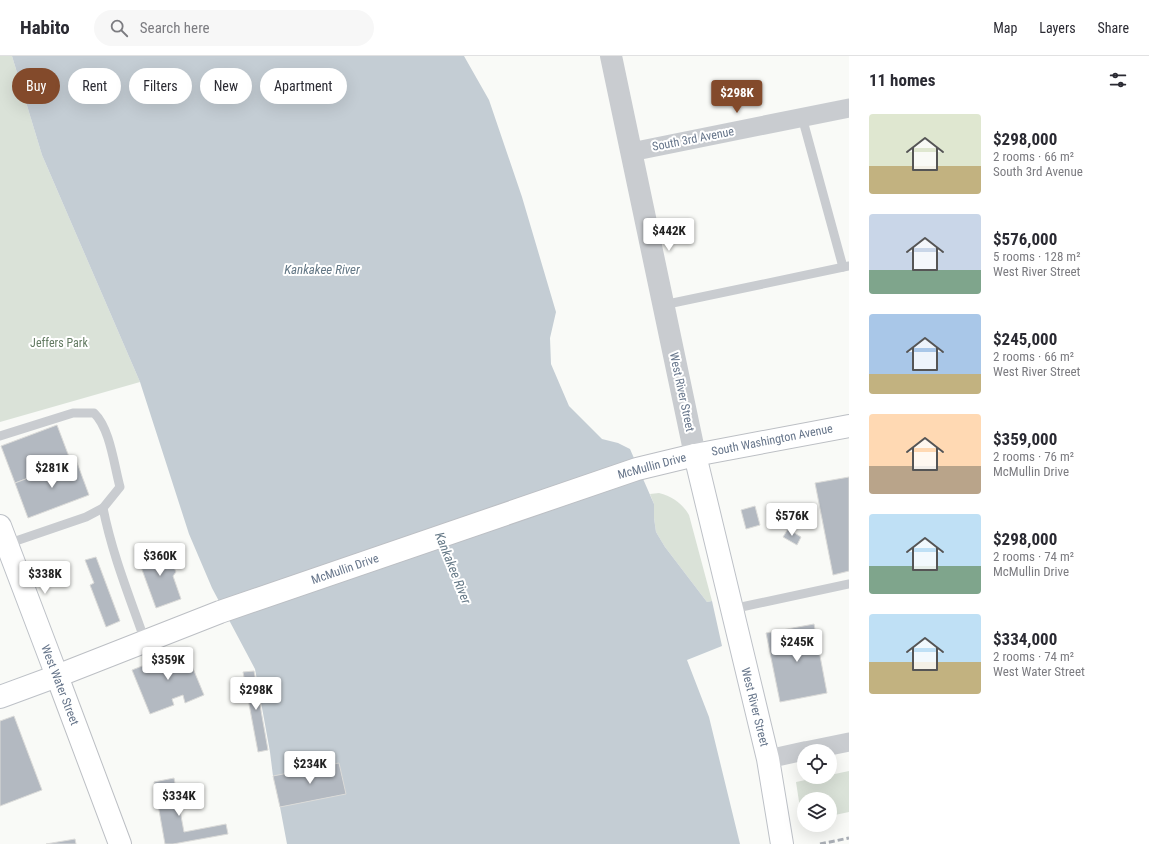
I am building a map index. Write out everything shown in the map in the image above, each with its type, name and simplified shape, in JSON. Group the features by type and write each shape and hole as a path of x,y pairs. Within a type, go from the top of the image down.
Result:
{"main road":[{"name":"South Washington Avenue","path":"695,455 849,426"},
{"name":"McMullin Drive","path":"0,697 220,612 637,469 695,455"},
{"name":"West River Street","path":"695,455 768,759 782,844"},
{"name":"West Water Street","path":"3,537 120,844"}],"street":[{"name":"West River Street","path":"611,56 695,455"},
{"name":"South 3rd Avenue","path":"631,152 849,108"},
{"path":"837,744 849,742"},
{"path":"768,759 797,753"}],"lane":[{"path":"663,305 846,267 802,117"},
{"path":"0,436 73,413 94,413 100,419 108,440 120,487 104,508 86,517 3,537"},
{"path":"104,508 106,523 145,641"},
{"path":"732,609 849,584"}],"green space":[{"name":"Jeffers Park","path":"0,56 12,56 16,68 12,68 12,104 27,104 42,155 140,382 0,422"},
{"path":"659,493 669,496 677,501 689,515 712,601 707,602 665,547 656,532 654,504 650,494"},
{"path":"849,771 849,812 837,815 837,792 798,792 796,782 797,784 837,784 837,774"}],"water":[{"name":"Kankakee River","path":"12,56 464,56 489,100 522,197 556,312 550,338 551,364 569,406 602,439 618,443 630,449 654,504 656,532 665,547 707,602 712,601 722,646 687,660 709,717 740,844 287,844 280,807 345,794 339,763 273,776 255,669 212,588 189,534 140,382 42,155 27,104 60,104 60,68 16,68"}],"building":[{"path":"57,425 71,462 15,483 1,446"},
{"path":"76,460 89,495 28,518 15,483"},
{"path":"849,477 849,571 833,575 815,483"},
{"path":"755,506 760,525 746,529 741,510"},
{"path":"788,529 801,537 797,545 783,537"},
{"path":"162,547 167,561 172,563 176,572 173,576 181,599 156,608 137,556"},
{"path":"96,557 120,621 106,627 90,585 94,583 85,560"},
{"path":"814,624 827,693 780,702 766,633"},
{"path":"185,649 204,695 185,703 183,695 172,699 174,705 150,714 132,670"},
{"path":"254,671 268,750 258,752 243,672"},
{"path":"14,716 42,790 0,806 0,721"},
{"path":"339,763 346,794 280,807 273,776"},
{"path":"174,778 184,832 226,824 228,834 173,844 165,844 154,782"},
{"path":"75,839 76,844 46,844"}],"railway":[{"path":"820,844 849,838"}]}
